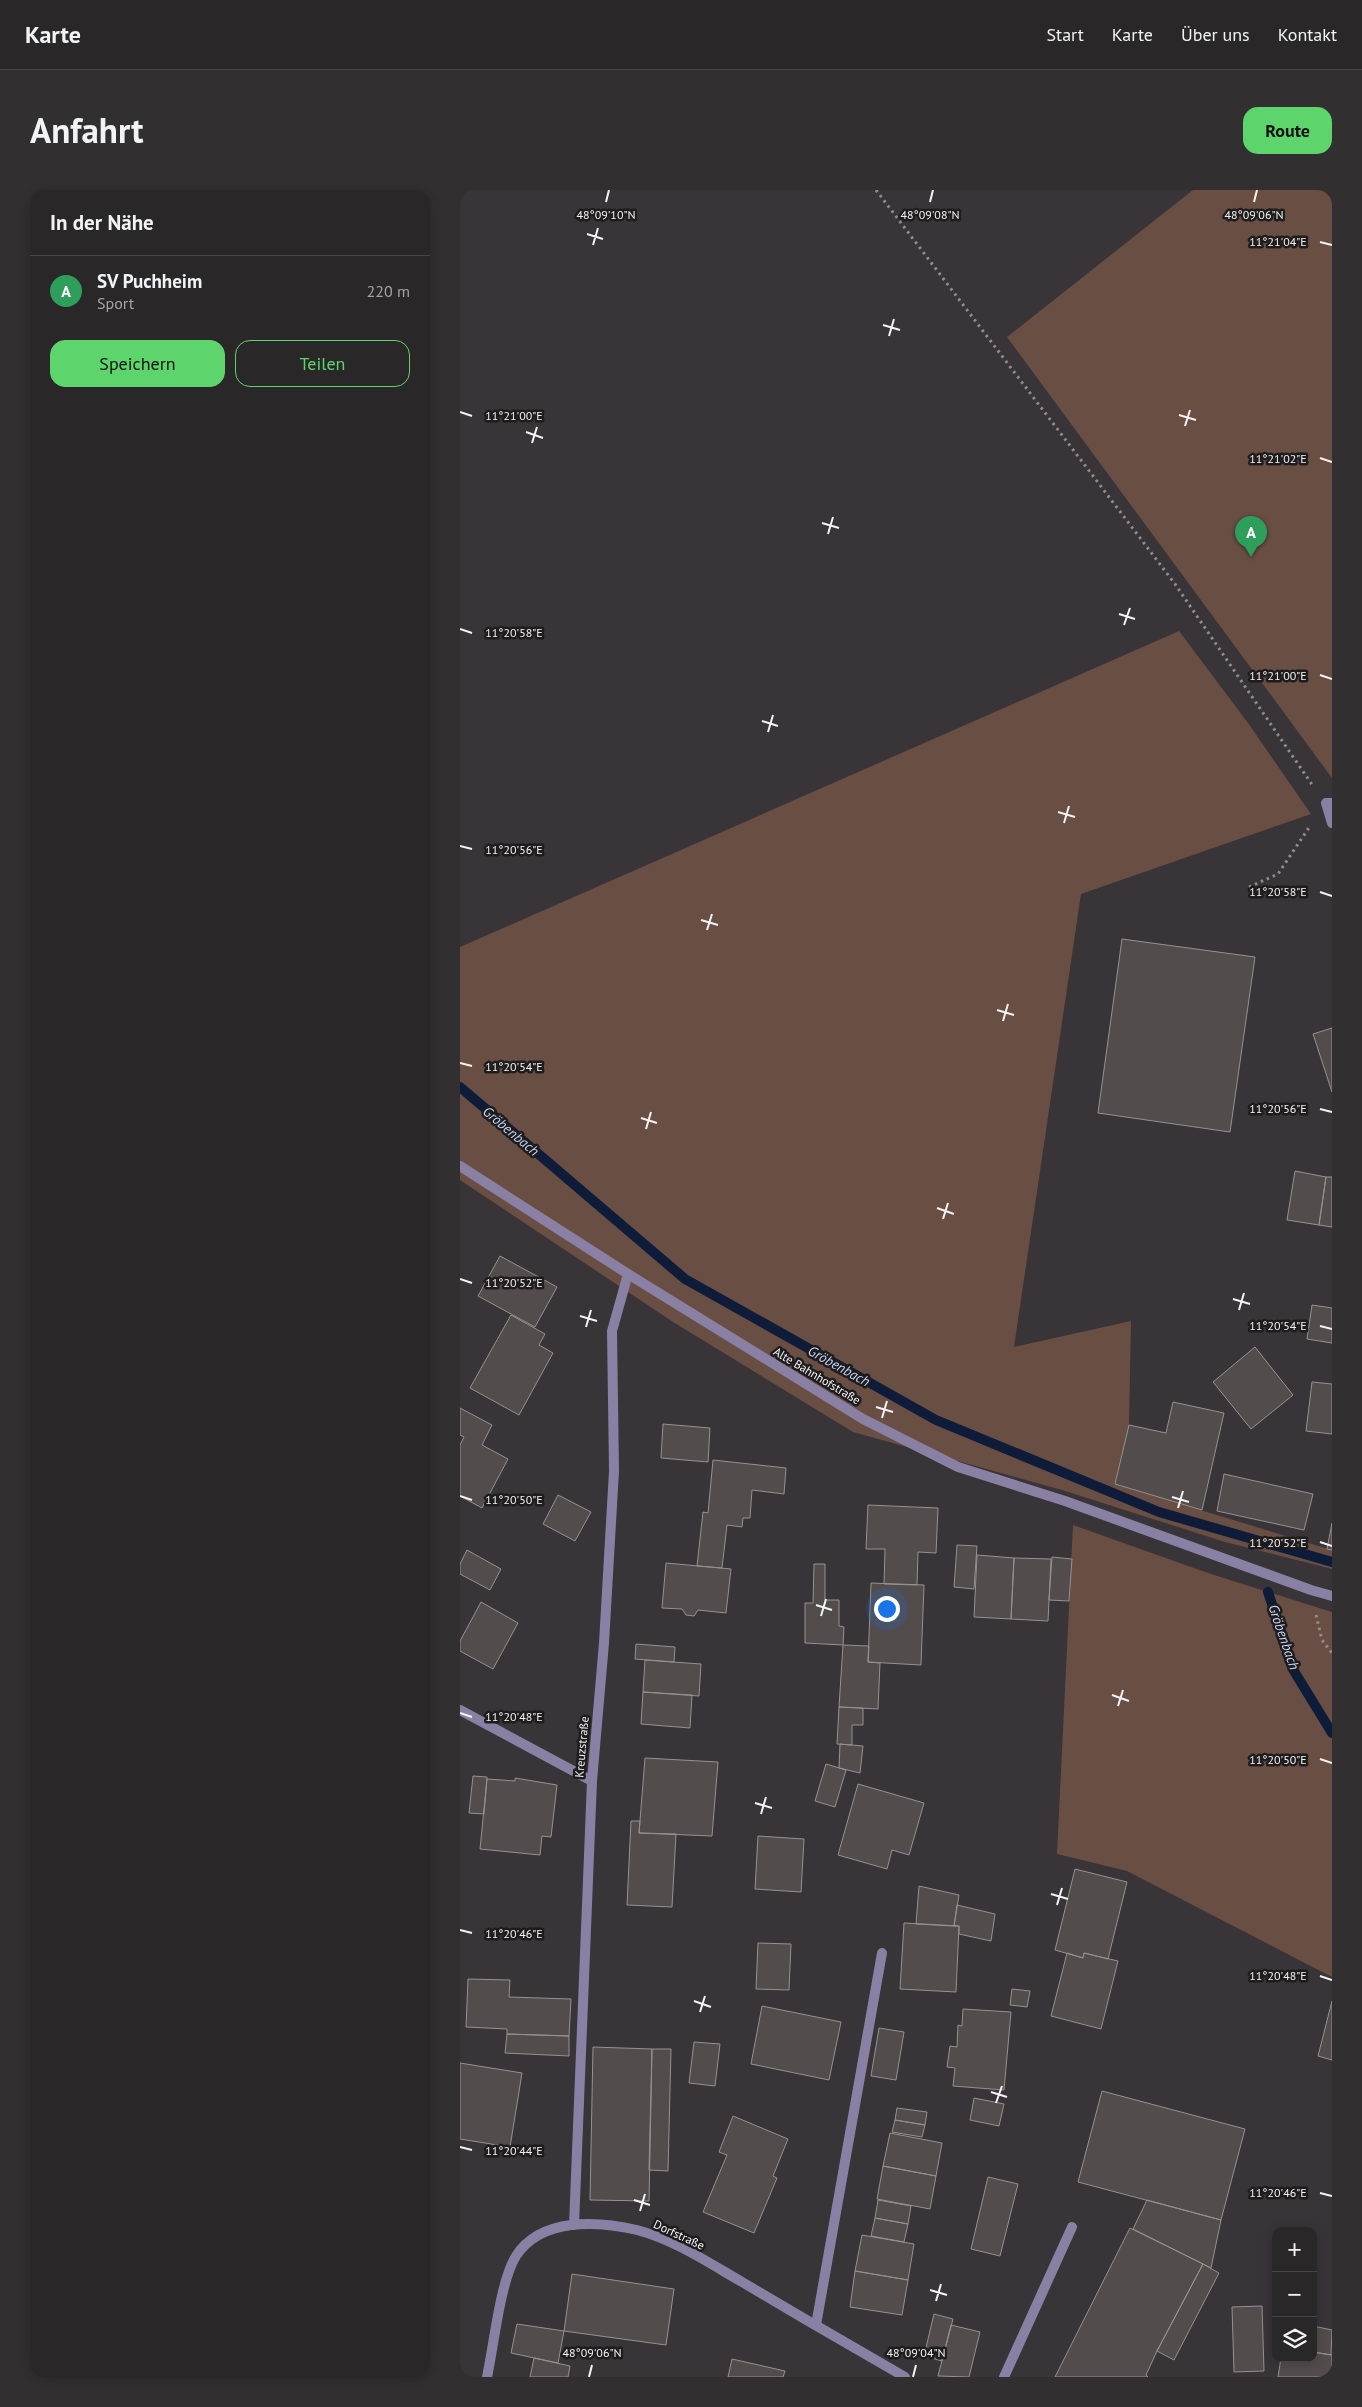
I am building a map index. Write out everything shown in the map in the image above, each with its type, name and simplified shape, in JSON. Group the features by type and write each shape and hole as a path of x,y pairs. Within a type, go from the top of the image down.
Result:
{"street":[{"path":"1329,803 1332,824"},
{"name":"Alte Bahnhofstraße","path":"460,1166 628,1274 863,1419 958,1467 1092,1510 1332,1596"},
{"name":"Kreuzstraße","path":"574,2225 592,1781 604,1643 614,1471 612,1331 628,1274"},
{"path":"460,1710 592,1781"},
{"path":"816,2325 882,1953"},
{"name":"Dorfstraße","path":"487,2377 507,2276 517,2255 532,2239 545,2232 574,2225 614,2226 656,2236 681,2247 905,2377"},
{"path":"1004,2377 1072,2227"}],"path":[{"path":"876,190 1175,584 1304,775 1329,803 1278,874 1249,887"},
{"path":"1311,1590 1322,1640 1332,1653"}],"shaded area":[{"path":"1193,190 1332,190 1332,778 1007,337"},
{"path":"1179,631 1248,723 1311,814 1081,894 1014,1347 1131,1321 1129,1425 1115,1484 1332,1550 1332,1569 1225,1542 1062,1490 853,1432 673,1322 460,1180 460,947"},
{"path":"1073,1525 1208,1573 1332,1612 1332,1977 1127,1871 1057,1854"}],"building":[{"path":"1122,939 1255,957 1230,1132 1098,1113"},
{"path":"1332,1028 1332,1092 1313,1034"},
{"path":"1295,1171 1326,1177 1319,1225 1287,1220"},
{"path":"1326,1177 1332,1177 1332,1227 1319,1225"},
{"path":"500,1256 557,1287 535,1327 478,1296"},
{"path":"1312,1305 1332,1308 1332,1343 1307,1339"},
{"path":"511,1315 545,1334 539,1345 553,1353 519,1415 470,1388"},
{"path":"1255,1347 1293,1395 1251,1429 1213,1382"},
{"path":"1312,1382 1332,1384 1332,1434 1306,1431"},
{"path":"1173,1402 1224,1413 1202,1510 1115,1484 1129,1425 1166,1433"},
{"path":"460,1408 492,1425 482,1445 508,1459 482,1508 460,1496 460,1445 464,1437 460,1435"},
{"path":"663,1424 710,1428 708,1462 661,1458"},
{"path":"713,1460 786,1468 784,1494 752,1490 750,1518 743,1518 742,1527 727,1525 722,1568 697,1566 703,1512 708,1513"},
{"path":"1224,1474 1313,1494 1304,1530 1217,1511"},
{"path":"558,1495 591,1512 575,1541 543,1524"},
{"path":"868,1505 938,1508 936,1553 918,1552 917,1585 884,1584 885,1549 866,1549"},
{"path":"1332,1523 1332,1550 1327,1549"},
{"path":"957,1545 977,1546 974,1589 954,1587"},
{"path":"467,1550 501,1569 490,1590 460,1574 460,1564"},
{"path":"977,1555 1014,1558 1011,1619 974,1617"},
{"path":"1052,1557 1072,1559 1069,1601 1049,1600"},
{"path":"1014,1558 1051,1559 1048,1621 1011,1619"},
{"path":"666,1563 731,1569 726,1613 698,1610 694,1616 686,1615 682,1609 662,1608"},
{"path":"814,1564 825,1564 825,1600 839,1600 839,1626 844,1627 843,1645 805,1643 805,1603 813,1603"},
{"path":"871,1583 924,1585 921,1665 868,1662"},
{"path":"481,1602 518,1623 493,1669 460,1651 460,1641"},
{"path":"636,1644 675,1647 674,1662 635,1659"},
{"path":"843,1645 869,1646 868,1662 880,1663 878,1709 839,1707"},
{"path":"645,1660 701,1664 699,1696 643,1692"},
{"path":"643,1692 692,1695 690,1728 641,1724"},
{"path":"839,1707 863,1708 863,1725 852,1725 852,1745 837,1744"},
{"path":"840,1744 863,1746 860,1773 839,1768"},
{"path":"645,1758 718,1762 712,1836 639,1833"},
{"path":"826,1764 846,1770 835,1807 815,1801"},
{"path":"473,1776 487,1777 484,1814 469,1813"},
{"path":"515,1778 557,1785 551,1837 542,1836 540,1855 480,1849 487,1779 515,1781"},
{"path":"858,1784 924,1803 909,1855 892,1850 887,1869 838,1855"},
{"path":"631,1821 640,1821 639,1833 676,1834 672,1907 627,1905"},
{"path":"758,1836 804,1839 801,1892 755,1889"},
{"path":"1075,1869 1127,1882 1108,1959 1084,1953 1083,1958 1055,1950"},
{"path":"919,1886 959,1895 954,1926 916,1924"},
{"path":"957,1905 995,1914 991,1941 959,1934 959,1926 954,1926"},
{"path":"904,1923 959,1926 956,1992 900,1989"},
{"path":"758,1943 791,1944 789,1990 756,1989"},
{"path":"1067,1953 1083,1958 1084,1953 1118,1961 1101,2029 1051,2016"},
{"path":"468,1979 510,1980 509,1997 571,1999 569,2036 507,2034 507,2029 466,2027"},
{"path":"1012,1989 1030,1991 1027,2007 1010,2005"},
{"path":"1332,2001 1332,2060 1318,2056"},
{"path":"762,2006 841,2022 829,2080 751,2064"},
{"path":"963,2009 1011,2012 1004,2090 953,2086 955,2068 947,2067 950,2046 957,2047 958,2025 962,2026"},
{"path":"879,2028 904,2032 896,2080 871,2076"},
{"path":"507,2034 569,2036 569,2056 505,2053"},
{"path":"694,2042 720,2044 715,2086 689,2083"},
{"path":"593,2047 652,2049 649,2201 590,2200"},
{"path":"652,2049 671,2049 668,2171 649,2170"},
{"path":"460,2063 522,2073 510,2147 460,2139"},
{"path":"1102,2091 1245,2129 1221,2220 1078,2182"},
{"path":"974,2098 1004,2104 999,2126 970,2120"},
{"path":"897,2108 927,2112 925,2125 895,2120"},
{"path":"733,2116 788,2139 773,2176 777,2178 754,2233 703,2212 727,2155 719,2152"},
{"path":"895,2120 925,2125 922,2137 892,2132"},
{"path":"890,2133 942,2143 936,2176 883,2166"},
{"path":"883,2166 936,2176 930,2209 877,2199"},
{"path":"988,2177 1018,2184 1000,2256 971,2249"},
{"path":"878,2200 911,2206 908,2224 875,2218"},
{"path":"1147,2200 1221,2220 1211,2268 1133,2229"},
{"path":"875,2218 908,2224 904,2242 871,2236"},
{"path":"1130,2228 1203,2264 1157,2351 1146,2375 1148,2377 1055,2377"},
{"path":"862,2235 914,2244 908,2280 855,2271"},
{"path":"1203,2264 1219,2273 1174,2360 1157,2351"},
{"path":"855,2271 908,2280 902,2315 850,2307"},
{"path":"572,2274 674,2289 666,2345 564,2331"},
{"path":"1262,2306 1264,2371 1234,2372 1232,2307"},
{"path":"934,2314 953,2319 942,2361 924,2356"},
{"path":"517,2324 564,2331 558,2363 511,2353"},
{"path":"951,2325 980,2332 969,2377 938,2376"},
{"path":"1317,2327 1332,2330 1331,2355 1317,2353"},
{"path":"1317,2353 1332,2355 1332,2377 1278,2377 1280,2362 1317,2362"},
{"path":"534,2358 570,2366 568,2377 530,2377"},
{"path":"732,2359 785,2371 783,2377 728,2377"}],"waterway":[{"name":"Gröbenbach","path":"460,1087 685,1279 936,1420 1159,1512 1332,1562"},
{"name":"Gröbenbach","path":"1268,1592 1294,1671 1332,1733"}],"place":[{"name":"SV Puchheim","path":"1251,557"}]}
